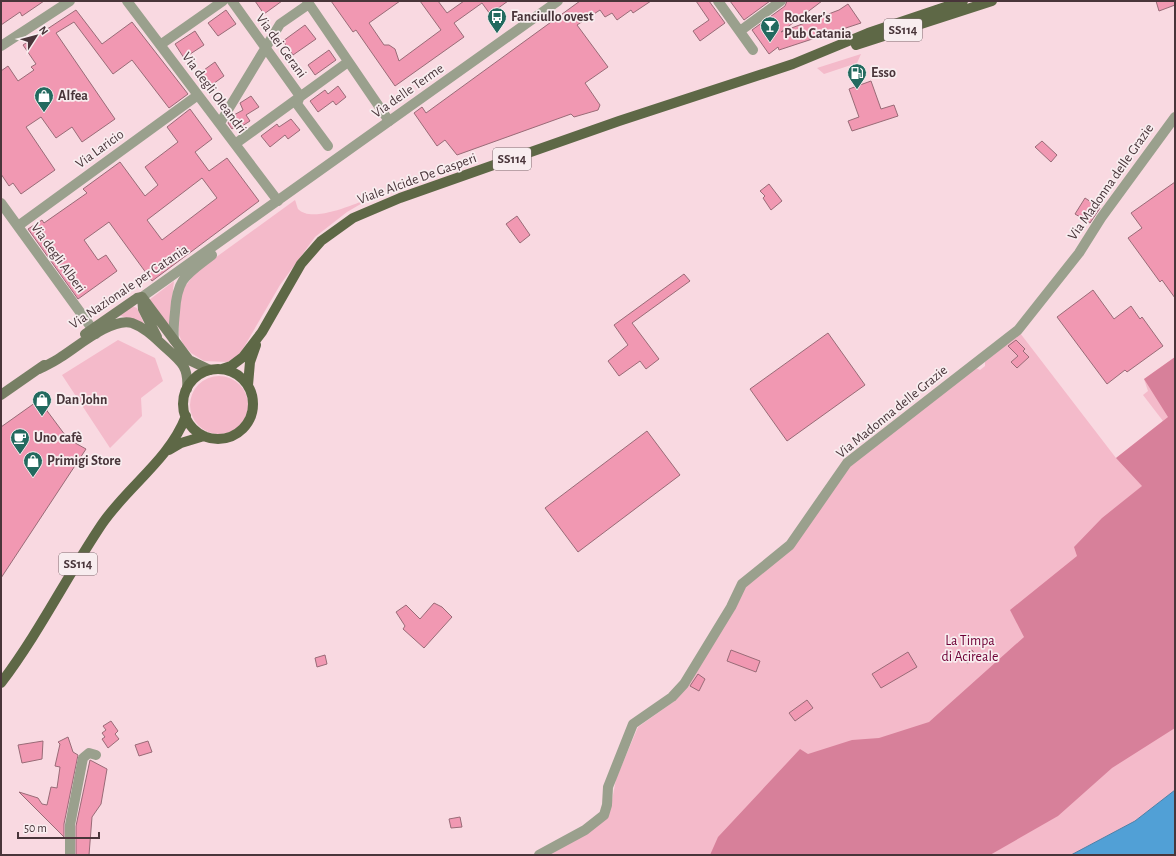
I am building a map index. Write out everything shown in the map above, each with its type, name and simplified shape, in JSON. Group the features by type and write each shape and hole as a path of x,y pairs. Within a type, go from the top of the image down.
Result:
{"main road":[{"name":"Viale Alcide De Gasperi","path":"262,332 301,264 321,241 353,218 400,198 813,56 868,33 964,1"},
{"name":"Viale Alcide De Gasperi","path":"813,56 876,39 992,1"},
{"path":"142,297 189,360 210,370"},
{"path":"142,297 143,309 160,342"},
{"name":"Via Nazionale per Catania","path":"1,396 94,331 136,298 142,297"},
{"path":"94,331 117,324 131,323 144,329 178,357 185,368 188,378 183,403 186,416 190,424 204,436"},
{"path":"186,390 192,380 200,374 210,370 222,369 231,366 243,357 262,332"},
{"path":"248,385 250,362 262,332"},
{"path":"166,452 181,443 204,436 219,439 233,436 248,423 254,404 248,385 241,377 222,369"},
{"path":"166,452 176,438 186,416"},
{"name":"SS114","path":"1,683 58,596 103,523 132,487 166,452"}],"street":[{"path":"1,46 70,1"},
{"name":"Via degli Oleandri","path":"127,1 220,123 276,203"},
{"path":"160,45 223,1"},
{"name":"Via delle Terme","path":"276,203 558,1"},
{"path":"718,1 753,50"},
{"path":"740,31 781,1"},
{"name":"Via dei Gerani","path":"237,3 300,96 298,104 328,146"},
{"path":"220,123 280,24 308,3 389,121"},
{"path":"235,144 348,62"},
{"name":"Via Laricio","path":"18,226 198,94"},
{"name":"Via Madonna delle Grazie","path":"539,855 585,830 604,815 607,805 608,787 633,724 672,697 684,684 731,607 742,584 790,545 847,463 1018,330 1079,253 1101,218 1175,117"},
{"name":"Via degli Alberi","path":"1,203 94,331"},
{"path":"174,340 176,296 181,281 198,265 260,220 276,203"},
{"name":"Via Nazionale per Catania","path":"142,297 260,212 276,203"},
{"path":"70,855 70,825 83,758 89,753 96,755"}],"green space":[{"path":"861,54 857,63 824,74 817,68"},
{"path":"371,198 347,212 315,237 280,285 240,354 228,362 204,361 191,353 183,344 179,335 178,314 183,289 197,271 295,200 298,209 305,213 313,214 345,208"},
{"path":"174,281 169,326 149,300"},
{"path":"132,306 137,308 145,326 119,315"},
{"name":"La Timpa di Acireale","path":"1020,333 1116,458 1163,421 1143,395 1148,391 1144,379 1175,357 1175,790 1135,821 1071,855 548,855 611,806 616,779 638,727 676,700 745,586 787,551 849,467 976,368 980,370 985,366 985,362"},
{"path":"118,340 155,358 163,381 141,398 142,416 110,448 62,375"},
{"path":"213,376 225,376 240,384 248,399 248,411 240,426 225,434 213,434 198,426 190,411 190,399 198,384"}],"shaded area":[{"path":"1175,357 1175,728 1112,768 1058,816 990,855 710,855 718,837 800,749 808,754 852,740 879,738 929,722 1024,637 1010,610 1077,556 1074,547 1102,518 1142,486 1116,458 1168,417 1144,379"}],"water":[{"path":"1175,790 1175,855 1071,855 1135,821"}],"building":[{"path":"1,1 44,1 22,16 20,12 1,25"},
{"path":"255,1 282,1 264,14"},
{"path":"331,1 400,1 369,23 384,45 389,45 395,49 399,61 441,30 420,1 438,1 447,13 464,1 508,1 490,14 482,3 454,23 464,37 395,86 356,30 353,32"},
{"path":"580,1 651,1 633,13 631,10 617,20 612,13 605,17 600,10 577,25 608,67 585,83 600,105 598,110 574,117 571,114 457,155 445,140 437,146 414,113 422,107 426,113"},
{"path":"696,1 709,1 725,23 700,41 693,31 709,20"},
{"path":"730,1 770,1 744,20"},
{"path":"787,1 822,1 781,32 839,10 848,4 861,23 779,50 778,47 769,54 752,30 785,6"},
{"path":"1156,1 1175,1 1175,5 1159,11"},
{"path":"76,10 102,44 132,22 188,94 169,108 132,60 113,74 74,22 56,33 115,119 82,142 72,127 56,138 41,117 26,127 55,170 21,194 13,183 9,186 1,174 1,71 8,66 18,81 34,70 31,67 36,64 23,45"},
{"path":"226,10 236,24 218,36 208,23"},
{"path":"305,25 316,39 293,55 283,41"},
{"path":"195,31 204,45 184,58 175,44"},
{"path":"329,50 336,60 315,75 308,65"},
{"path":"215,62 224,76 206,89 197,75"},
{"path":"871,81 881,109 894,105 898,116 852,131 848,121 859,117 849,89"},
{"path":"338,86 346,97 336,105 333,101 318,112 310,101 325,90 328,94"},
{"path":"251,96 259,107 246,115 250,121 239,128 237,125 232,129 228,123 232,116 243,110 240,103"},
{"path":"190,109 212,139 195,152 209,171 227,158 259,201 152,281 109,222 84,240 98,260 106,255 117,271 78,299 28,229 42,220 44,223 87,193 83,189 120,162 145,196 158,185 145,167 178,142 167,127","holes":["202,178 217,198 162,240 147,220"]},
{"path":"291,119 300,130 288,139 285,135 270,147 261,136 277,124 279,127"},
{"path":"1042,141 1057,155 1051,162 1035,147"},
{"path":"1175,182 1175,298 1162,280 1160,282 1128,238 1142,228 1131,213"},
{"path":"769,184 782,201 771,210 763,198 765,196 760,191"},
{"path":"1085,198 1100,208 1090,223 1075,214"},
{"path":"517,216 530,235 520,243 506,224"},
{"path":"684,274 690,281 632,323 659,359 646,369 640,361 619,376 608,361 628,345 614,325"},
{"path":"1093,290 1114,319 1131,306 1140,319 1142,317 1163,346 1127,372 1125,370 1107,384 1057,317"},
{"path":"828,333 865,385 787,441 750,389"},
{"path":"1016,340 1025,349 1023,351 1029,357 1017,368 1011,362 1018,356 1008,346"},
{"path":"39,400 68,439 86,449 1,578 1,427"},
{"path":"647,431 680,475 578,552 545,508"},
{"path":"434,603 442,607 452,617 424,648 403,629 405,626 396,612 406,605 420,619"},
{"path":"731,650 760,661 756,672 727,661"},
{"path":"972,650 977,657 967,663 963,656"},
{"path":"908,652 917,667 881,688 872,674"},
{"path":"325,655 327,664 317,667 315,658"},
{"path":"698,674 705,679 699,691 690,686"},
{"path":"807,700 813,708 795,721 789,713"},
{"path":"111,721 118,731 115,734 119,739 108,748 102,739 105,737 102,733 106,730 103,726"},
{"path":"68,737 73,752 78,755 64,824 64,837 19,792 38,798 42,804 47,805 51,787 57,788 60,767 55,766 60,744 58,742"},
{"path":"43,741 42,759 22,763 18,745"},
{"path":"148,741 152,752 139,756 135,745"},
{"path":"90,760 107,769 101,804 92,817 89,855 76,855 76,826"},
{"path":"460,817 462,827 451,828 449,819"}],"place":[{"name":"Fanciullo ovest","path":"497,34"},
{"name":"Rocker's Pub Catania","path":"770,43"},
{"name":"Esso","path":"857,90"},
{"name":"Alfea","path":"44,113"},
{"name":"Dan John","path":"42,417"},
{"name":"Uno cafè","path":"20,455"},
{"name":"Primigi Store","path":"33,478"}]}
